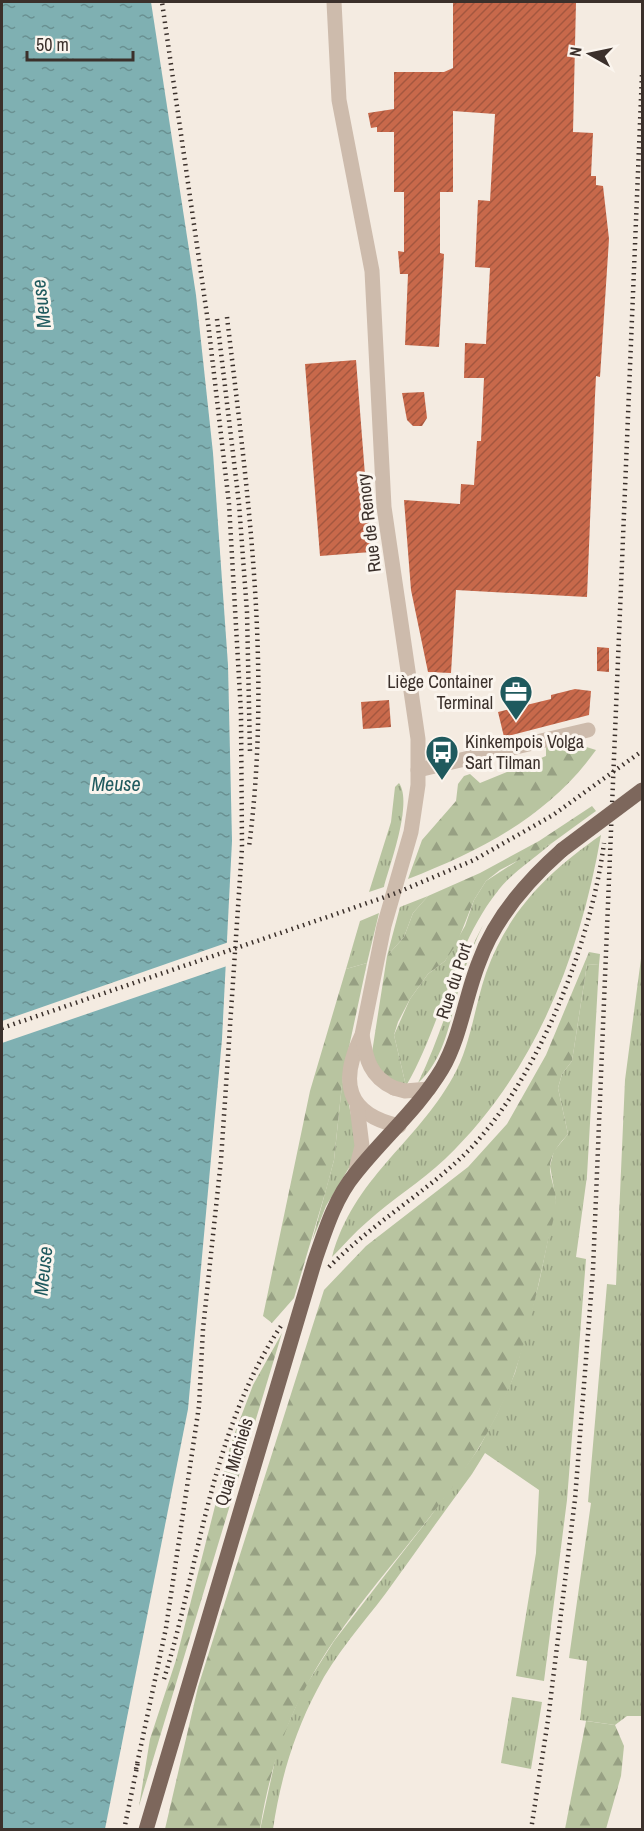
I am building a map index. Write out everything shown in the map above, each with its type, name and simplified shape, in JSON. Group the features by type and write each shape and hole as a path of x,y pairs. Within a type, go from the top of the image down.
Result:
{"main road":[{"name":"Rue du Port","path":"402,1122 429,1089 452,1048 479,961 488,941 519,894 562,850 642,790"},
{"name":"Quai Michiels","path":"146,1830 315,1260 332,1217 355,1174 402,1122"}],"street":[{"name":"Rue de Renory","path":"334,2 339,100 370,253 374,292 384,507 416,712 418,770 411,832 384,926 362,1035 356,1047 351,1085 357,1106 363,1146 355,1174"},
{"path":"418,770 588,730"},
{"name":"Rue de Renory","path":"362,1035 369,1067 380,1081 394,1088 404,1101 402,1122"},
{"path":"394,1088 405,1091 429,1089"},
{"path":"357,1106 370,1118 402,1122"}],"green space":[{"path":"563,744 580,745 596,750 557,794 535,812 488,843 408,879 422,840 456,801 458,784 464,776 470,774 480,783 546,756 546,747"},
{"path":"399,783 403,792 403,804 395,849 384,887 369,892 391,822 395,787"},
{"path":"592,806 596,811 552,843 500,870 486,881 474,900 457,943 445,961 428,974 410,999 398,1022 394,1035 406,1086 393,1085 371,1059 387,956 404,937 413,913 428,896 480,873 539,841"},
{"path":"601,835 592,880 566,968 549,1010 528,1051 504,1089 477,1125 445,1159 377,1214 332,1257 342,1229 355,1205 386,1162 438,1101 453,1077 468,1039 486,973 506,930 518,912 547,879"},
{"path":"552,843 509,879 482,914 469,937 429,1037 406,1086 394,1035 410,999 428,974 445,961 465,926 474,900 486,881 525,856"},
{"path":"428,896 413,913 404,937 387,956 400,907"},
{"path":"379,913 367,963 346,969 360,921"},
{"path":"483,925 462,977 442,1048 436,1061 418,1083 473,944"},
{"path":"642,951 642,1716 627,1716 615,1725 580,1720 587,1661 569,1658 591,1503 588,1502 607,1284 616,1285 625,1080"},
{"path":"589,952 600,954 599,965 587,964 572,1061 562,1074 558,1088 568,1134 554,1152 550,1165 556,1196 554,1217 525,1341 499,1410 458,1480 357,1609 306,1686 277,1755 260,1829 165,1829 198,1687 324,1290 366,1246 468,1167 507,1124 546,1055"},
{"path":"367,963 343,1075 334,1160 294,1298 272,1323 263,1316 310,1091 346,969"},
{"path":"587,964 599,965 587,1176 576,1257 586,1259 567,1500 544,1681 516,1676 536,1553 539,1490 485,1453 324,1677 295,1740 284,1775 273,1829 260,1830 278,1747 303,1690 334,1641 430,1517 479,1448 515,1373 539,1283 556,1200 550,1166 554,1151 568,1134 558,1088 562,1074 572,1061"},
{"path":"343,1075 356,1140 353,1161 326,1206 312,1241 334,1160"},
{"path":"282,1333 139,1806 150,1739 176,1660 231,1443 253,1385"},
{"path":"512,1697 542,1702 531,1769 501,1763"},
{"path":"586,1721 615,1725 624,1746 621,1776 606,1829 565,1829"}],"water":[{"name":"Meuse","path":"2,2 151,2 196,295 213,453 228,665 232,841 222,1039 188,1409 105,1829 2,1830"}],"pier":[{"path":"229,942 227,966 2,1043 2,1021"}],"building":[{"path":"453,2 576,2 573,132 593,133 591,176 596,176 596,185 603,186 609,239 600,377 596,376 587,597 456,590 451,673 428,672 411,590 404,500 460,504 461,484 474,485 477,441 481,441 484,378 464,378 465,343 486,344 490,268 475,267 478,200 490,201 495,114 453,111 453,192 440,192 440,253 444,254 439,347 405,345 408,274 400,274 398,251 404,252 404,192 394,192 394,132 377,132 377,127 371,128 368,113 394,109 394,72 444,72 453,68"},
{"path":"356,360 371,552 320,556 305,364"},
{"path":"424,392 427,418 422,426 413,426 407,420 402,393"},
{"path":"597,647 609,648 609,672 597,671"},
{"path":"575,689 591,691 589,715 504,737 498,712 551,699 551,695"},
{"path":"389,700 391,727 363,729 361,702"}],"railway":[{"path":"136,1769 166,1628 199,1406 203,1329 221,1160 242,848 241,713 229,504 208,322 162,2"},
{"path":"531,1830 548,1720 575,1499 593,1270 642,74"},
{"path":"227,317 243,450 255,582 258,648 256,780 249,847"},
{"path":"217,319 239,504 247,612 250,753"},
{"path":"2,1028 396,893 474,860 553,815 642,751"},
{"path":"329,1267 462,1157 489,1127 514,1092 556,1011 573,968 587,925 604,843"},
{"path":"164,1679 223,1450 239,1406 259,1364 283,1323"},
{"path":"124,1830 138,1762"}],"place":[{"name":"Liège Container Terminal","path":"516,721"},
{"name":"Kinkempois Volga Sart Tilman","path":"442,781"}]}
